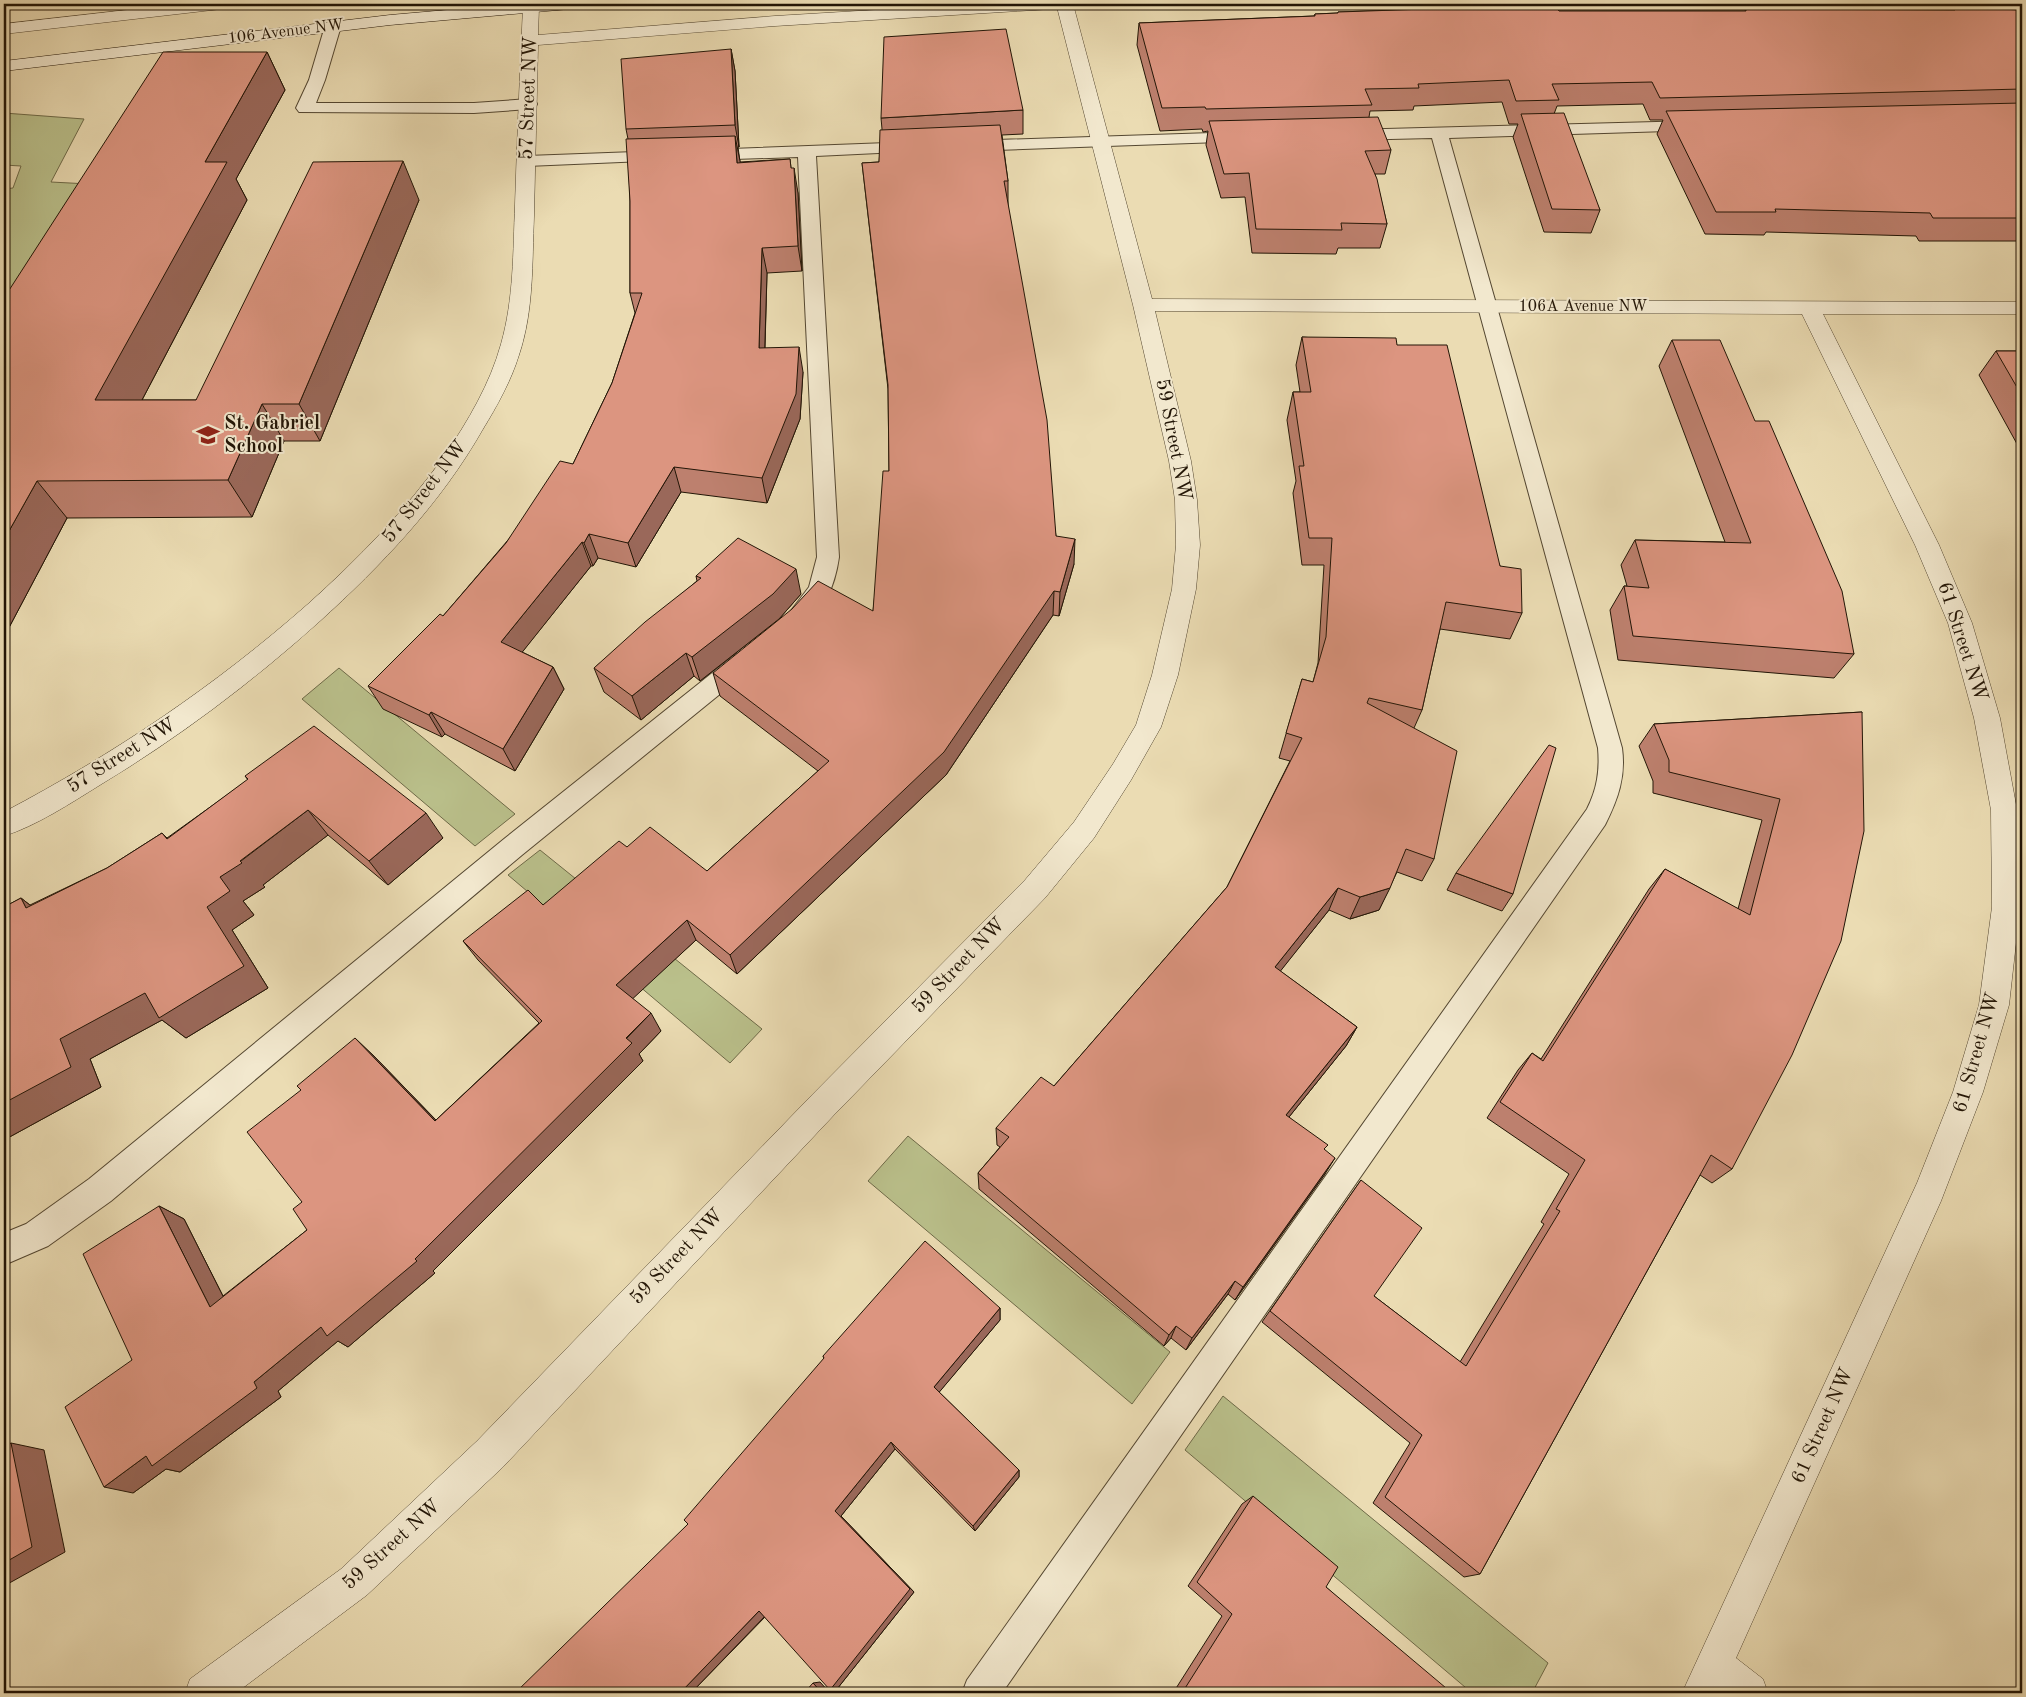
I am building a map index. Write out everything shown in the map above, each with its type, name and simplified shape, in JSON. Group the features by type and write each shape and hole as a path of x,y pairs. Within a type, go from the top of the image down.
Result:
{"street":[{"name":"106 Avenue NW","path":"4,29 221,4"},
{"name":"106 Avenue NW","path":"4,66 333,26 569,4"},
{"path":"531,41 776,21 1051,4"},
{"name":"59 Street NW","path":"204,1693 354,1582 490,1454 823,1104 1035,889 1084,830 1122,772 1148,727 1165,675 1184,589 1188,546 1186,500 1180,461 1143,304 1065,4"},
{"name":"57 Street NW","path":"4,825 50,801 125,756 204,703 275,646 332,597 382,548 420,505 481,416 503,370 514,336 521,302 532,7"},
{"name":"106A Avenue NW","path":"1143,304 2022,308"},
{"name":"61 Street NW","path":"1708,1679 1930,1190 1964,1101 1994,1006 2006,907 2004,810 1987,718 1960,623 1927,545 1809,307"},
{"path":"1708,1679 1749,1693"}],"lane":[{"path":"333,26 320,73 305,108 474,108 529,104"},
{"path":"1329,135 1706,126"},
{"path":"980,1693 1596,817 1607,796 1613,769 1610,748 1439,132"},
{"path":"953,146 1260,137"},
{"path":"527,161 934,147"},
{"path":"788,626 814,601 825,578 828,557 807,151"},
{"path":"4,1249 37,1235 100,1190 512,847 765,644"}],"green space":[{"path":"4,113 84,119 51,182 89,184 4,306 4,189 13,188 21,166 4,165"},
{"path":"339,668 515,814 475,846 302,699"},
{"path":"540,850 762,1029 730,1063 508,875"},
{"path":"908,1136 1170,1352 1132,1404 868,1181"},
{"path":"1223,1396 1548,1663 1532,1693 1472,1693 1185,1450"}],"building":[{"path":"1521,6 1522,9 1557,8 1559,11 1746,11 1746,9 1955,10 1953,7 2022,10 2022,89 1660,98 1652,82 1552,84 1559,100 1516,101 1509,80 1418,84 1419,88 1365,89 1372,105 1206,109 1205,107 1162,108 1139,23 1315,16 1315,14 1338,12 1426,9 1426,7"},
{"path":"1006,29 1023,110 881,118 884,37"},
{"path":"731,49 735,125 626,129 621,59"},
{"path":"163,52 267,52 205,162 227,162 95,400 196,400 313,162 403,161 299,404 262,404 228,480 37,481 4,540 4,298"},
{"path":"2022,103 2022,218 1933,218 1930,213 1775,209 1776,212 1716,212 1666,111"},
{"path":"1564,113 1600,210 1552,209 1521,114"},
{"path":"1378,117 1391,150 1365,151 1377,179 1387,224 1341,223 1342,230 1256,229 1249,173 1224,174 1209,121"},
{"path":"1000,125 1008,181 1004,181 1047,420 1056,536 1075,539 1060,592 1054,591 944,752 730,955 687,920 616,985 651,1013 626,1038 632,1043 415,1259 417,1261 327,1336 321,1327 254,1382 257,1388 152,1466 146,1456 104,1487 65,1407 132,1360 83,1254 159,1206 210,1307 307,1230 293,1209 302,1202 247,1132 301,1090 297,1086 355,1038 435,1121 542,1021 463,941 528,890 543,905 619,841 627,847 650,827 707,871 829,761 713,673 792,609 818,581 873,611 883,471 889,471 888,385 862,163 879,162 880,130"},
{"path":"735,136 737,163 790,159 791,168 794,168 798,246 762,248 759,348 799,347 796,394 762,478 674,467 628,543 589,534 584,543 582,542 501,642 553,667 503,749 431,712 429,715 368,686 440,614 443,616 506,543 560,461 573,464 612,383 642,293 630,293 630,201 626,139"},
{"path":"1302,337 1396,338 1397,345 1447,345 1500,566 1521,569 1522,613 1446,602 1422,710 1369,698 1367,703 1457,751 1434,859 1406,849 1390,888 1360,897 1338,888 1275,967 1357,1027 1286,1115 1328,1145 1324,1149 1335,1158 1243,1287 1235,1281 1192,1338 1176,1326 1169,1335 978,1173 1009,1137 996,1128 1041,1077 1054,1086 1227,887 1302,738 1286,733 1302,679 1313,682 1326,637 1332,538 1309,538 1299,466 1304,466 1293,392 1311,392"},
{"path":"1672,340 1720,340 1755,421 1769,421 1842,591 1854,654 1633,636 1624,586 1649,588 1635,540 1751,543"},
{"path":"1996,351 2022,351 2022,396"},
{"path":"738,538 796,569 773,594 692,657 686,653 632,696 594,668 645,622 701,578 696,576"},
{"path":"1862,712 1864,831 1841,941 1792,1055 1732,1169 1711,1155 1480,1574 1385,1497 1422,1435 1270,1311 1361,1180 1422,1228 1374,1296 1466,1366 1560,1211 1556,1209 1585,1160 1500,1102 1532,1053 1543,1061 1665,869 1750,915 1780,799 1669,772 1669,760 1654,724"},
{"path":"314,726 426,813 369,861 308,810 240,861 242,863 220,877 230,891 207,907 244,966 159,1018 145,993 60,1039 71,1067 4,1103 4,907 21,898 26,908 107,868 162,833 167,839 248,779 245,776"},
{"path":"1549,745 1556,748 1513,894 1456,873"},
{"path":"925,1241 1000,1308 934,1387 1019,1470 973,1526 891,1442 835,1511 910,1589 830,1690 759,1611 680,1693 515,1693 688,1524 684,1520 824,1358 823,1356"},
{"path":"11,1443 32,1547 4,1563 4,1447"},
{"path":"1253,1496 1338,1567 1326,1587 1446,1688 1443,1693 1182,1693 1232,1614 1197,1582"},
{"path":"813,1683 822,1693 804,1693"}],"place":[{"name":"St. Gabriel School","path":"208,435"}]}
